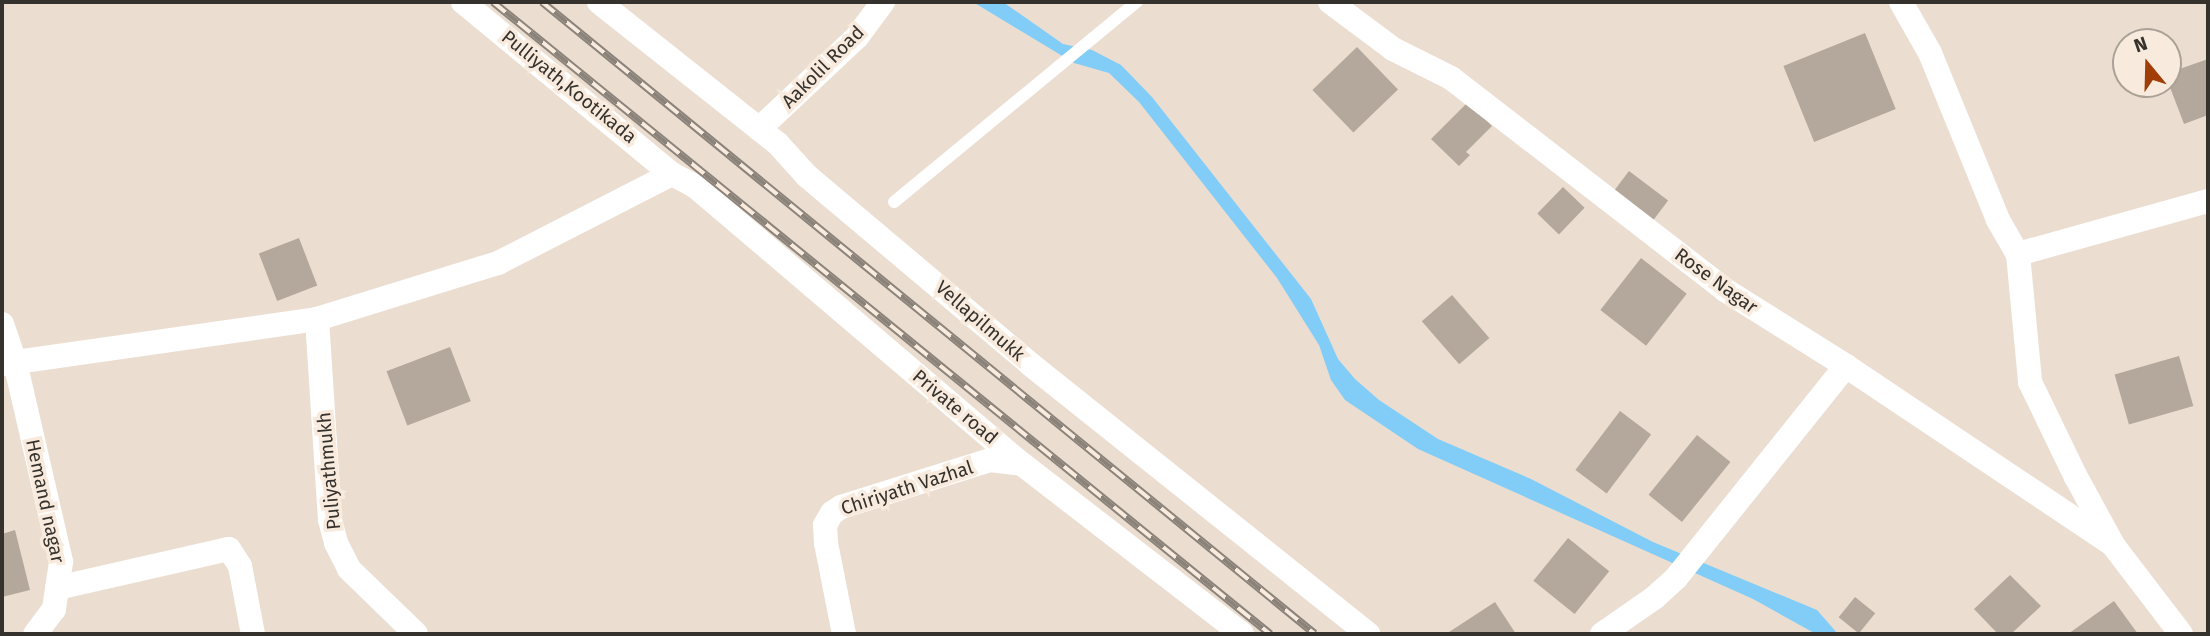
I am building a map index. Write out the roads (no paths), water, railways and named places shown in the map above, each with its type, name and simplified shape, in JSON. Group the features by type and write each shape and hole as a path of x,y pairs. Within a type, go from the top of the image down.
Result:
{"street":[{"name":"Pulliyath,Kootikada","path":"464,2 672,174"},
{"name":"Vellapilmukk","path":"599,2 778,144 807,176 1030,364 1367,634"},
{"name":"Aakolil Road","path":"759,129 857,37 883,2"},
{"name":"Rose Nagar","path":"1330,2 1393,49 1451,78 1725,290 1846,366 2113,545"},
{"path":"1901,2 1930,53 1998,220 2018,254 2030,382 2113,545 2181,634"},
{"path":"2,324 9,363 317,319 498,263 672,174"},
{"name":"Private road","path":"672,174 695,186 1022,464 1242,634"},
{"path":"2018,254 2208,201"},
{"name":"Puliyathmukh","path":"317,319 330,520 336,543 349,569 416,634"},
{"name":"Hemand nagar","path":"9,363 61,562 54,609 35,634"},
{"path":"1602,634 1654,598 1676,578 1846,366"},
{"name":"Chiriyath Vazhal","path":"844,634 826,543 825,525 832,513 841,507 990,460 1022,464"},
{"path":"57,588 229,549 240,566 253,634"}],"lane":[{"path":"894,202 1137,2"}],"water":[{"path":"973,2 1003,2 1063,44 1092,50 1121,65 1152,97 1311,299 1338,359 1355,379 1379,400 1438,439 1531,479 1653,542 1817,610 1838,634 1816,634 1753,599 1418,449 1345,400 1331,380 1319,345 1277,278 1139,102 1109,73 1074,63"}],"railway":[{"path":"493,2 1270,634"},
{"path":"542,2 1315,634"}]}
